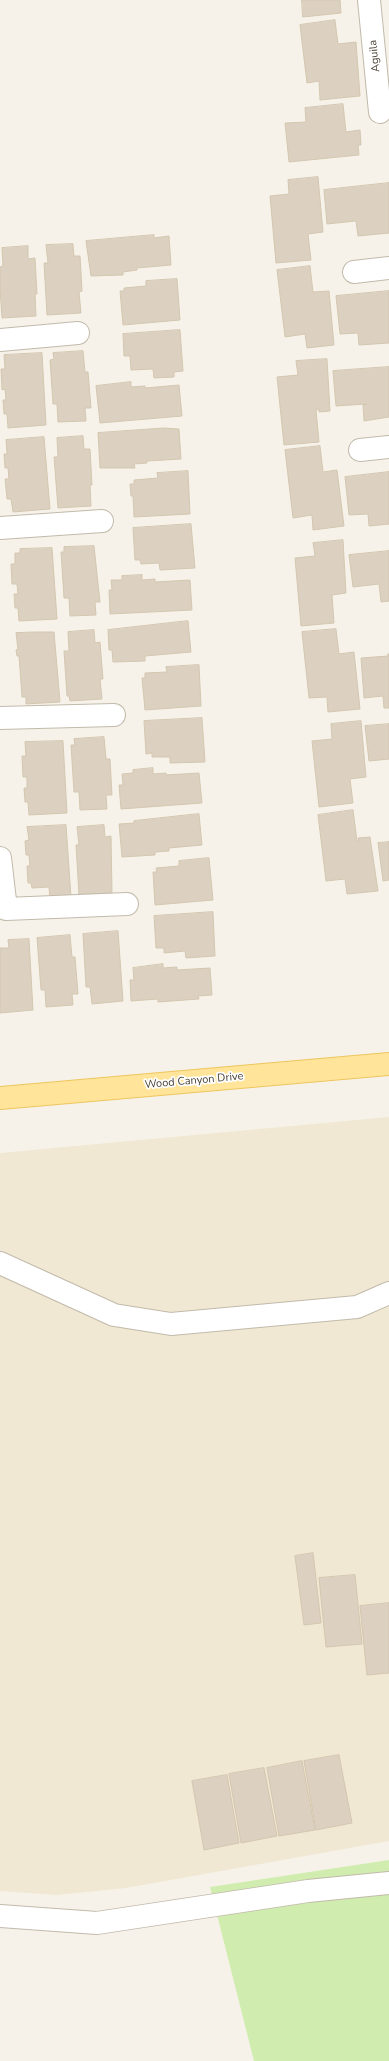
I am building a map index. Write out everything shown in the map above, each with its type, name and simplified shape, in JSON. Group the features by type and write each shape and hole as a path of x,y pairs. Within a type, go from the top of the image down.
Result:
{"main road":[{"name":"Wood Canyon Drive","path":"0,1098 389,1064"}],"street":[{"name":"Aguila","path":"369,0 380,112"},
{"path":"354,272 389,268"},
{"path":"0,340 78,333"},
{"path":"360,450 389,447"},
{"path":"0,528 102,521"},
{"path":"0,718 114,715"},
{"path":"0,858 6,910 127,904"},
{"path":"0,1263 114,1315 171,1324 357,1307 389,1293"},
{"path":"0,1916 97,1923 308,1890 389,1883"}],"shaded area":[{"path":"389,1117 389,1841 126,1888 57,1895 0,1891 0,1153"}],"green space":[{"path":"389,1860 389,2061 254,2061 210,1887"}],"building":[{"path":"302,0 340,0 341,13 303,17"},
{"path":"335,20 338,44 356,42 360,96 320,100 319,81 307,83 300,25"},
{"path":"343,104 346,132 360,130 361,145 358,145 359,155 289,162 285,123 306,122 305,108"},
{"path":"318,177 323,232 308,234 311,260 276,263 270,196 289,194 288,180"},
{"path":"389,183 389,233 358,236 356,221 327,224 324,190"},
{"path":"154,235 154,238 169,236 171,265 137,268 137,270 123,272 123,275 91,276 86,241"},
{"path":"73,244 74,256 80,256 82,291 79,292 81,313 47,315 44,263 48,263 46,245"},
{"path":"28,246 28,259 35,258 37,294 35,294 36,316 2,318 0,267 3,266 2,248"},
{"path":"310,266 313,292 329,291 334,345 307,348 305,334 285,337 277,270"},
{"path":"177,279 180,320 123,325 120,291 124,291 124,288 146,286 146,281"},
{"path":"389,291 389,343 359,345 358,333 340,334 336,296"},
{"path":"180,330 183,371 174,372 174,377 154,378 153,369 131,370 130,356 124,356 123,334"},
{"path":"83,351 85,372 88,372 91,408 85,408 86,421 58,422 57,404 53,404 50,360 54,359 53,353"},
{"path":"42,353 46,425 8,428 7,414 4,414 3,400 6,400 5,389 2,390 1,369 5,369 4,355"},
{"path":"327,359 330,411 319,412 319,409 316,410 319,442 284,445 277,377 298,375 296,361"},
{"path":"389,367 389,417 364,421 363,405 367,404 336,406 333,371"},
{"path":"131,382 131,387 145,386 145,388 179,385 182,416 100,423 96,386"},
{"path":"164,428 179,429 181,459 147,461 147,463 134,464 135,468 100,468 98,433"},
{"path":"83,436 84,449 90,449 92,485 90,485 91,506 58,508 54,457 58,457 57,438"},
{"path":"44,437 50,509 13,512 11,499 7,499 5,479 9,479 8,468 5,468 4,454 7,454 6,440"},
{"path":"320,446 323,472 337,470 344,526 313,530 312,515 293,518 285,450"},
{"path":"188,471 190,514 134,517 133,496 131,496 130,484 134,484 134,480 158,478 157,473"},
{"path":"389,472 389,524 369,526 368,514 349,515 345,477"},
{"path":"191,524 195,568 160,570 159,563 141,564 140,560 135,560 133,528"},
{"path":"343,540 346,593 332,595 334,623 301,626 295,558 315,556 313,543"},
{"path":"94,546 100,602 95,602 96,615 70,616 69,598 64,598 61,552 64,552 64,547"},
{"path":"52,548 57,619 19,621 18,608 15,608 14,594 18,594 17,584 12,584 11,564 15,564 15,553 20,553 20,549"},
{"path":"389,551 389,601 381,602 379,584 353,587 349,555"},
{"path":"142,575 142,580 155,579 155,582 190,580 192,610 110,614 109,590 112,590 111,580 122,580 122,576"},
{"path":"188,621 191,652 145,656 145,661 113,662 112,650 109,650 108,630"},
{"path":"336,629 339,654 354,652 360,709 328,712 327,697 309,698 302,632"},
{"path":"94,630 95,643 100,642 103,679 100,679 102,699 70,701 69,696 67,696 64,651 69,651 68,632"},
{"path":"54,632 60,702 26,704 26,697 22,697 19,656 17,656 16,650 18,649 16,633"},
{"path":"388,654 389,708 384,708 383,696 364,698 361,658 388,656"},
{"path":"199,665 201,706 145,710 142,678 145,678 145,673 167,672 166,667"},
{"path":"202,718 205,762 170,763 170,757 152,757 152,753 146,754 144,721"},
{"path":"361,721 366,777 350,779 353,803 319,807 312,741 332,739 331,724"},
{"path":"389,724 389,759 369,761 365,726"},
{"path":"104,737 106,759 110,759 112,795 106,795 107,809 80,810 79,792 74,792 71,745 75,745 74,739"},
{"path":"63,741 67,813 29,815 28,802 25,802 24,788 27,788 27,777 23,777 22,756 26,756 25,742"},
{"path":"153,768 153,774 166,773 166,775 199,773 202,803 121,809 119,785 123,785 122,774 133,773 133,770"},
{"path":"353,810 357,841 359,841 358,838 370,837 378,891 347,894 345,879 326,881 318,815"},
{"path":"199,814 202,845 169,848 169,851 155,852 155,855 122,857 119,824"},
{"path":"66,825 71,897 50,899 49,887 32,888 31,883 28,883 27,866 30,866 29,855 26,855 25,841 29,840 27,827"},
{"path":"104,825 105,837 111,836 112,893 79,895 76,845 79,845 77,827"},
{"path":"389,842 389,880 383,881 378,843"},
{"path":"209,858 213,900 155,905 153,872 157,872 156,868 179,866 179,861"},
{"path":"213,912 215,956 186,958 185,951 164,953 164,948 156,948 154,916"},
{"path":"118,931 123,1001 92,1004 90,987 86,987 83,934"},
{"path":"70,935 72,957 75,957 78,994 72,994 73,1005 46,1007 45,990 41,990 37,938"},
{"path":"29,939 33,1010 0,1013 0,948 9,948 8,940"},
{"path":"163,964 163,968 177,967 177,970 210,968 212,995 198,996 199,999 158,1002 158,999 131,1001 130,980 134,980 133,968"},
{"path":"313,1553 321,1623 304,1625 295,1556"},
{"path":"355,1575 362,1644 326,1647 319,1578"},
{"path":"389,1603 389,1673 367,1675 360,1606"},
{"path":"339,1755 352,1823 316,1830 304,1761"},
{"path":"302,1761 315,1830 279,1836 267,1768"},
{"path":"264,1768 277,1836 241,1843 229,1774"},
{"path":"227,1775 239,1843 204,1850 192,1781"}]}
